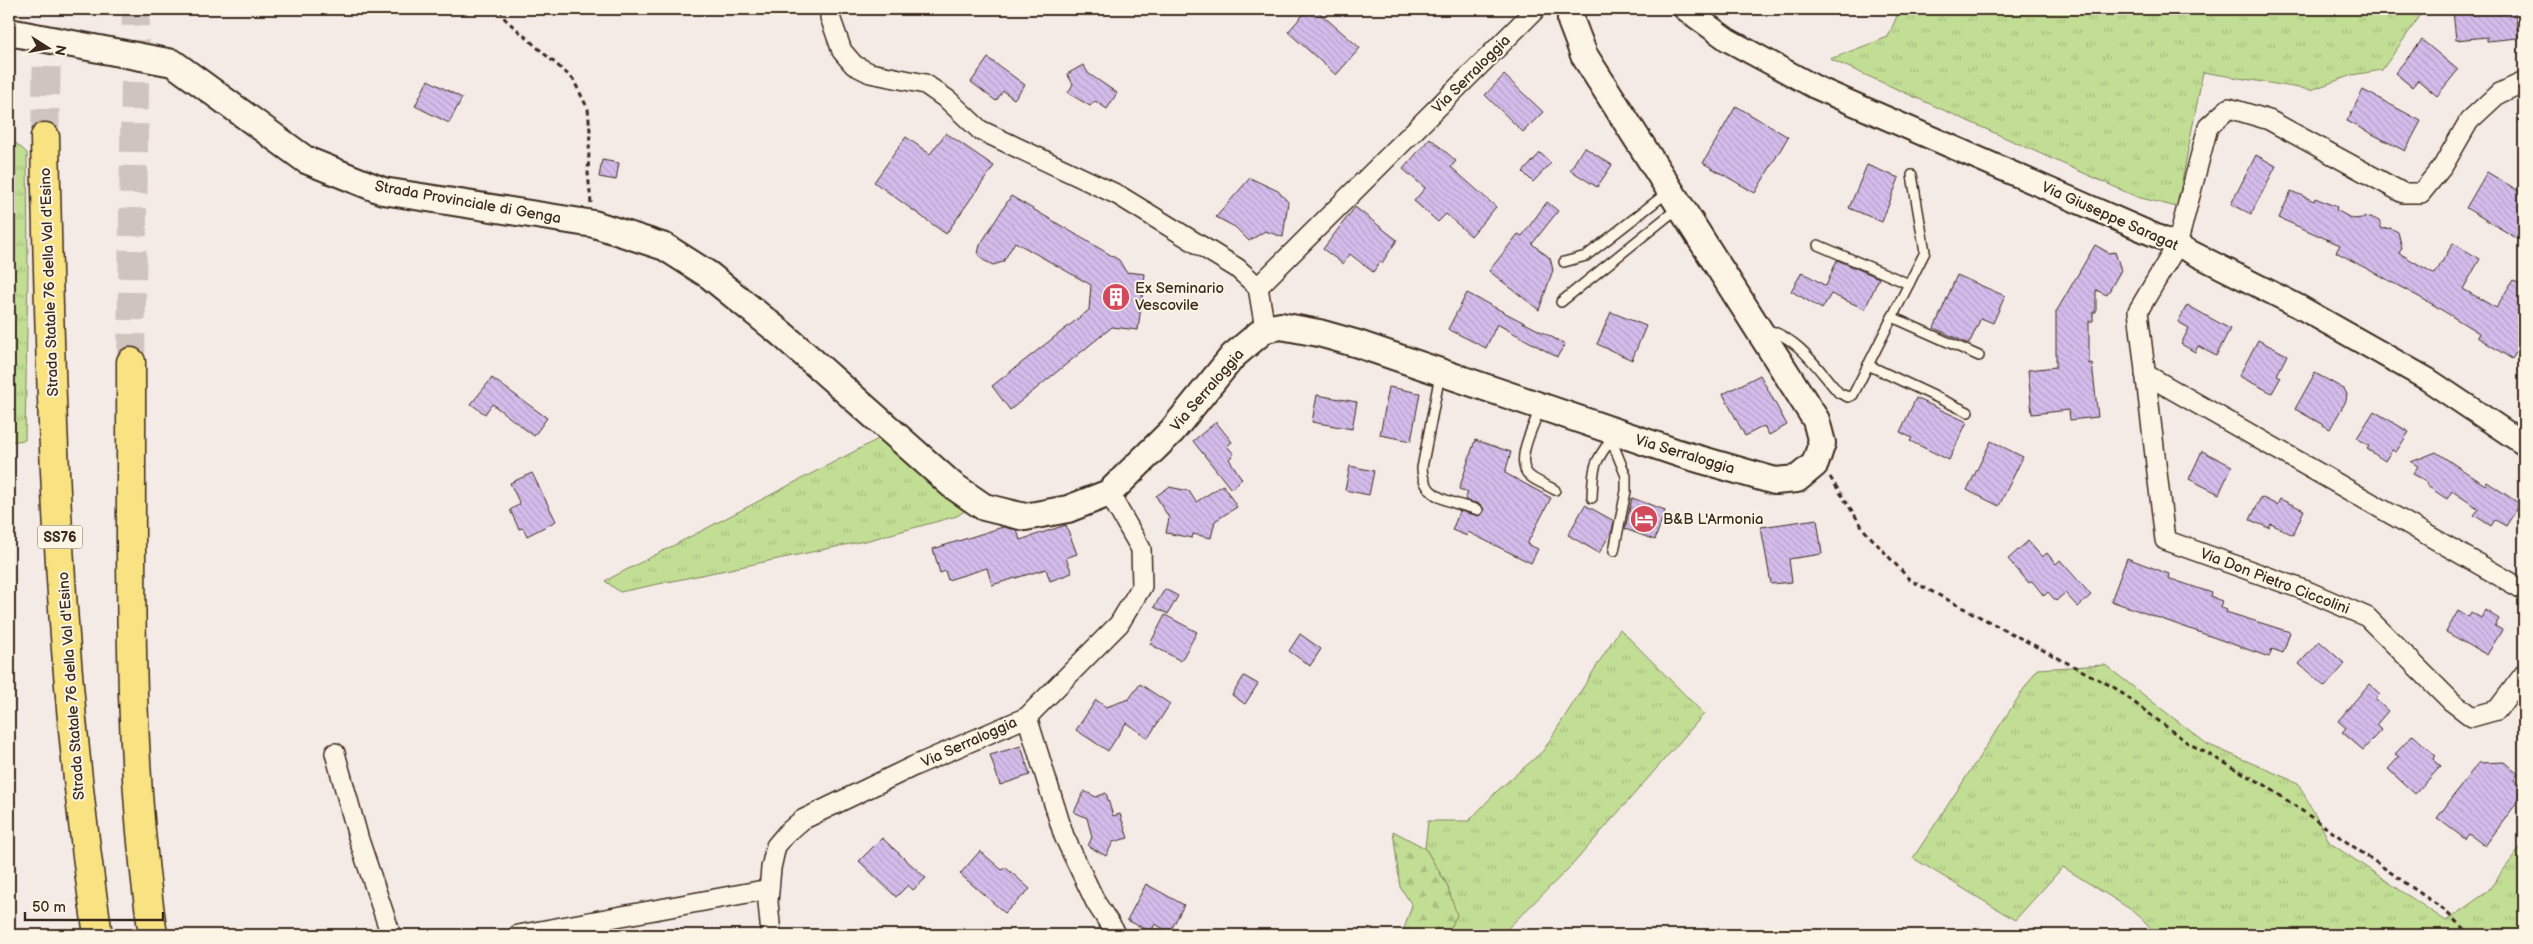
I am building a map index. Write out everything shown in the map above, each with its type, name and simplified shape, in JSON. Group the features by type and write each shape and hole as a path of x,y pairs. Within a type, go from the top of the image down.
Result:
{"highway":[{"name":"Strada Statale 76 della Val d'Esino","path":"45,137 49,343 68,695 84,843 98,935"},
{"path":"131,362 133,650 137,762 147,894 153,935"}],"main road":[{"path":"1571,9 1571,21 1584,55 1816,420 1822,443 1818,458"},
{"name":"Strada Provinciale di Genga","path":"9,32 173,63 306,160 383,191 594,224 664,247 709,275 783,335"},
{"name":"Via Serraloggia","path":"783,335 952,485 984,507 1025,517 1068,509 1109,493 1172,430 1233,356 1265,329 1281,326 1319,333 1441,373 1541,407 1614,436 1775,481 1797,480 1815,464 1818,458"}],"street":[{"path":"832,9 830,16 842,51 854,65 870,73 925,84 948,100 980,130 1118,195 1237,268 1258,287 1265,329"},
{"name":"Via Serraloggia","path":"1258,287 1536,9"},
{"name":"Via Giuseppe Saragat","path":"1685,9 1728,40 1815,87 2176,245 2298,306 2427,379 2524,444"},
{"name":"Via Don Pietro Ciccolini","path":"2524,82 2498,94 2469,121 2443,166 2421,194 2404,193 2269,120 2229,108 2208,127 2176,245 2138,311 2165,540 2307,590 2367,617 2451,701 2472,717 2498,710 2524,674"},
{"path":"2146,374 2524,590"},
{"name":"Via Serraloggia","path":"771,935 769,889 771,868 776,846 786,834 802,820 914,766 1027,717 1119,624 1142,586 1141,548 1109,493"},
{"path":"1027,717 1064,836 1096,903 1117,935"},
{"path":"335,753 390,935"},
{"path":"518,935 769,889"}],"lane":[{"path":"1757,327 1782,334 1794,341 1839,393 1848,397 1853,395 1925,252 1912,175"},
{"path":"1564,262 1586,256 1675,198"},
{"path":"1561,302 1675,198"},
{"path":"1818,245 1909,284"},
{"path":"1892,317 1979,356"},
{"path":"1868,365 1968,412"},
{"path":"1441,373 1422,468 1422,480 1428,490 1439,498 1478,510"},
{"path":"1541,407 1524,452 1523,462 1528,475 1554,490"},
{"path":"1592,498 1592,469 1614,436"},
{"path":"1614,436 1626,476 1626,491 1614,551"}],"path":[{"path":"500,9 506,20 573,79 588,109 590,132 588,172 594,224"},
{"path":"1818,458 1865,531 1910,580 2115,688 2188,743 2265,785 2443,909 2470,935"}],"green space":[{"path":"1900,9 2425,9 2382,70 2352,75 2311,90 2203,72 2177,207 2137,197 1830,59 1888,37"},
{"path":"9,137 27,153 28,268 25,440 9,442"},
{"path":"884,436 972,506 957,516 869,540 620,592 605,581"},
{"path":"1620,629 1704,714 1573,864 1501,935 1447,935 1456,915 1447,885 1425,848 1428,821 1469,821 1497,791 1543,751"},
{"path":"2105,665 2207,744 2298,783 2330,843 2446,921 2487,892 2524,843 2524,935 2157,935 2138,914 2063,867 2015,920 1913,858 2037,669"},
{"path":"1393,831 1425,848 1447,885 1457,915 1447,935 1402,935 1412,905 1400,887"}],"building":[{"path":"1308,9 1315,9 1360,48 1336,75 1288,32"},
{"path":"2515,9 2518,38 2487,41 2487,37 2456,40 2453,11"},
{"path":"2422,40 2458,70 2437,96 2418,80 2412,87 2395,73"},
{"path":"988,58 1025,85 1014,99 1003,91 996,101 971,82"},
{"path":"1083,65 1089,74 1117,93 1107,109 1095,101 1090,106 1068,93 1073,84 1067,74"},
{"path":"1504,75 1543,112 1523,132 1485,95"},
{"path":"428,80 462,98 449,123 415,106"},
{"path":"2363,90 2421,121 2405,151 2347,121"},
{"path":"1736,106 1788,137 1755,193 1703,163"},
{"path":"946,133 994,166 946,234 874,182 906,137 930,154"},
{"path":"1430,138 1456,161 1451,167 1496,207 1471,236 1446,214 1438,222 1414,201 1425,188 1403,169"},
{"path":"1584,147 1612,165 1597,187 1570,170"},
{"path":"1540,153 1551,163 1533,182 1523,172"},
{"path":"2256,155 2276,166 2251,214 2231,204"},
{"path":"602,160 619,163 616,180 599,177"},
{"path":"1867,165 1899,178 1882,222 1849,208"},
{"path":"2487,172 2524,194 2524,228 2518,239 2466,208"},
{"path":"1250,178 1278,191 1288,202 1283,237 1265,231 1249,241 1235,227 1216,217"},
{"path":"2291,191 2314,201 2315,198 2337,207 2336,210 2353,219 2371,217 2379,221 2382,229 2390,228 2398,232 2402,248 2399,253 2435,274 2453,243 2480,259 2463,289 2496,308 2513,280 2524,287 2524,340 2512,359 2477,337 2479,333 2432,304 2336,252 2340,245 2279,218"},
{"name":"Ex Seminario Vescovile","path":"1011,196 1119,260 1126,272 1145,274 1138,330 1112,327 1010,410 992,386 1089,310 1091,285 1015,242 1003,262 993,265 983,260 978,254 980,245"},
{"path":"1547,202 1558,211 1532,244 1550,258 1553,270 1539,310 1489,271 1518,234 1522,236"},
{"path":"1355,207 1397,240 1382,263 1380,262 1373,272 1350,254 1343,264 1323,249"},
{"path":"2095,245 2109,253 2115,252 2121,270 2107,295 2096,290 2096,312 2093,312 2093,321 2089,321 2089,364 2092,363 2098,417 2070,420 2069,410 2032,414 2028,370 2056,367 2056,312"},
{"path":"1837,260 1879,278 1865,309 1831,294 1822,309 1791,291 1802,272 1826,286"},
{"path":"1957,275 2005,296 1993,323 1981,318 1969,344 1934,328"},
{"path":"1467,293 1565,344 1557,357 1497,324 1486,348 1448,329"},
{"path":"2187,305 2230,329 2216,356 2198,346 2195,352 2181,344 2189,328 2178,322"},
{"path":"1611,312 1646,326 1632,360 1597,344"},
{"path":"2258,340 2287,355 2277,375 2281,377 2272,393 2239,376"},
{"path":"2315,373 2344,389 2347,394 2346,401 2330,429 2295,409"},
{"path":"1760,375 1787,425 1769,435 1764,426 1745,436 1723,394"},
{"path":"492,378 547,418 534,436 492,404 485,414 471,404"},
{"path":"1389,387 1420,393 1411,441 1380,435"},
{"path":"1317,395 1357,402 1352,429 1312,422"},
{"path":"1916,398 1967,422 1949,460 1910,441 1912,438 1900,432"},
{"path":"2374,411 2409,432 2396,452 2392,450 2385,461 2367,449 2369,446 2357,438"},
{"path":"1216,422 1232,442 1227,446 1234,454 1229,459 1242,479 1231,489 1193,441"},
{"path":"1475,440 1511,452 1505,473 1551,498 1527,544 1538,549 1531,563 1468,532 1467,536 1452,530 1460,511 1479,516 1484,511 1480,504 1465,500 1468,492 1459,489"},
{"path":"1991,441 2023,457 1999,506 1967,490"},
{"path":"2202,451 2232,466 2219,494 2189,479"},
{"path":"2436,452 2485,485 2487,482 2520,504 2506,526 2495,520 2491,526 2474,515 2479,509 2452,491 2447,499 2427,486 2426,481 2413,474 2418,466 2411,462"},
{"path":"1350,466 1374,471 1369,495 1345,490"},
{"path":"532,473 556,521 527,536 523,528 519,529 510,510 520,504 510,483"},
{"path":"1223,485 1237,507 1215,521 1211,538 1193,534 1192,538 1166,533 1169,518 1156,496 1169,487 1189,491 1196,502"},
{"path":"2261,497 2277,505 2280,499 2304,510 2293,535 2271,524 2269,528 2250,520"},
{"name":"B&B L'Armonia","path":"1632,498 1665,510 1655,540 1625,529"},
{"path":"1585,505 1614,521 1612,531 1599,553 1568,535"},
{"path":"1817,519 1822,554 1789,559 1792,582 1771,584 1761,527"},
{"path":"1066,525 1077,554 1066,558 1072,573 1050,581 1046,569 992,585 987,568 948,580 945,571 940,573 933,549 1003,527 1017,530 1020,540"},
{"path":"2028,541 2042,557 2047,553 2056,564 2060,560 2091,595 2078,607 2065,593 2056,601 2048,592 2044,596 2032,581 2029,583 2008,559"},
{"path":"2127,558 2169,574 2168,578 2212,593 2211,597 2222,601 2220,607 2227,610 2226,612 2290,632 2283,653 2272,649 2269,657 2111,601"},
{"path":"1165,589 1178,596 1168,614 1154,607"},
{"path":"2485,610 2499,619 2495,626 2502,630 2487,655 2446,632 2458,611 2468,617 2471,612 2481,618"},
{"path":"1165,615 1197,632 1181,661 1150,644"},
{"path":"1300,634 1321,649 1310,666 1289,651"},
{"path":"2319,641 2345,664 2325,687 2299,664"},
{"path":"1244,676 1258,684 1245,704 1232,695"},
{"path":"1140,684 1170,704 1148,738 1126,723 1108,751 1076,730 1096,700 1106,707 1129,699"},
{"path":"2369,684 2380,694 2375,699 2388,711 2376,725 2381,730 2363,750 2342,732 2346,728 2338,721"},
{"path":"2413,735 2436,756 2433,759 2441,766 2415,794 2388,769 2399,757 2395,754"},
{"path":"1021,746 1030,775 1000,785 990,755"},
{"path":"2504,762 2518,774 2514,780 2524,787 2524,793 2485,846 2469,834 2465,839 2437,818 2478,763"},
{"path":"1084,791 1096,797 1106,793 1113,816 1120,814 1128,838 1113,842 1106,856 1088,846 1092,837 1087,818 1074,812"},
{"path":"882,838 926,878 913,890 908,885 896,897 859,861"},
{"path":"980,851 1002,870 1005,867 1030,889 1005,913 960,874"},
{"path":"1146,884 1184,905 1170,932 1155,924 1151,932 1127,920"}],"tunnel":[{"path":"45,137 48,9"},
{"path":"131,362 136,9"}],"place":[{"name":"Ex Seminario Vescovile","path":"1116,297"},
{"name":"B&B L'Armonia","path":"1644,519"}]}
